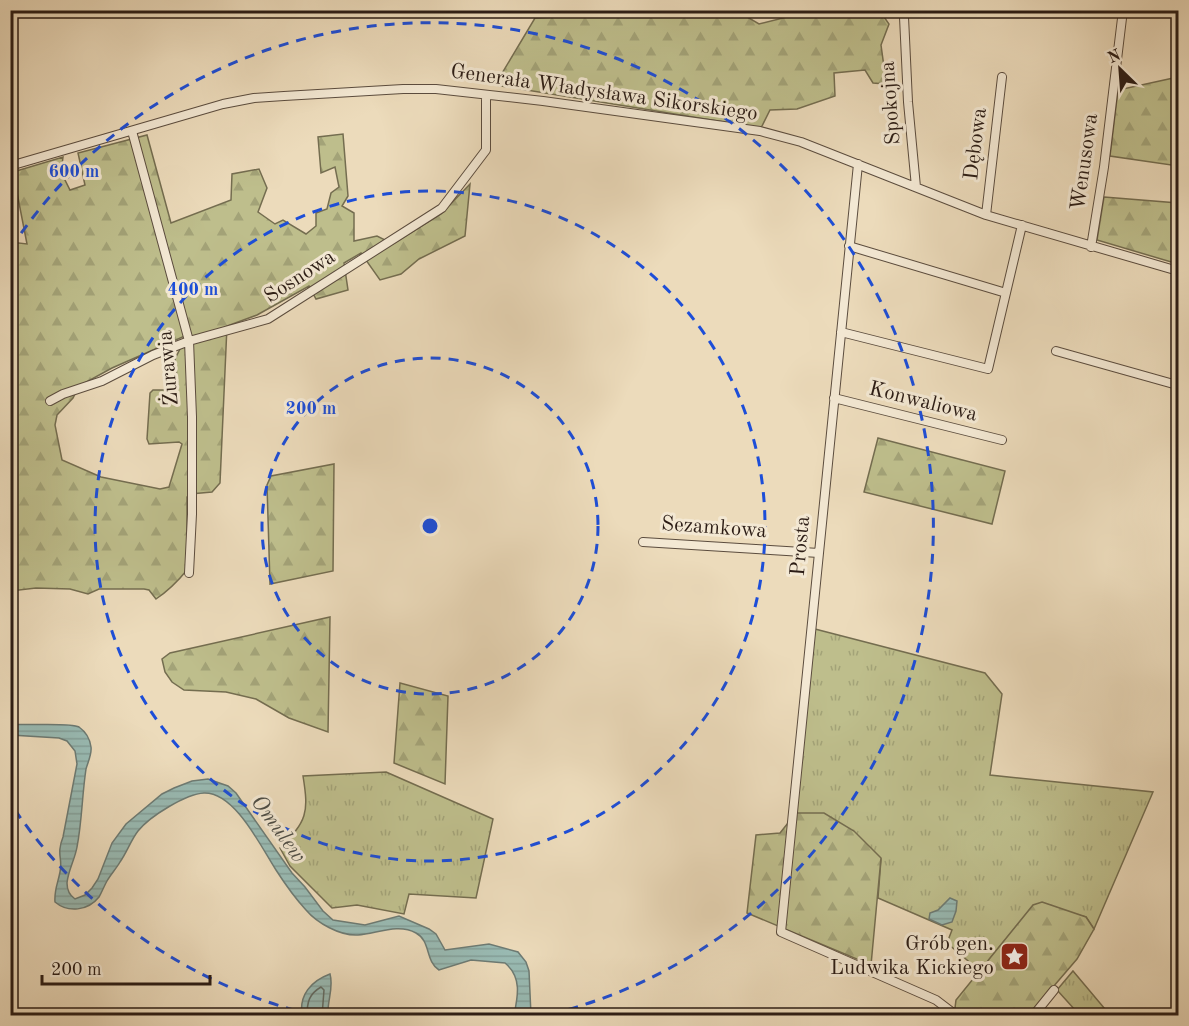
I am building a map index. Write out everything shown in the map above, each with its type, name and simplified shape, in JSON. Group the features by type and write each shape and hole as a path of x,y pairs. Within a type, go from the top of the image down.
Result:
{"street":[{"name":"Wenusowa","path":"1091,247 1104,167 1123,10"},
{"name":"Spokojna","path":"904,17 908,102 916,187"},
{"name":"Dębowa","path":"986,215 1002,76"},
{"name":"Generała Władysława Sikorskiego","path":"10,166 223,104 254,98 403,88 436,89 760,131 801,142 986,215 1179,271"},
{"name":"Sosnowa","path":"50,401 63,394 102,381 153,355 189,341 268,319 442,208 486,150 486,95"},
{"name":"Żurawia","path":"132,131 189,341 192,417 192,514 189,573"},
{"name":"Prosta","path":"858,164 781,932 936,999 957,1016"},
{"path":"841,332 988,369 1022,225"},
{"path":"849,246 1006,293"},
{"path":"1056,351 1177,385 1179,374"},
{"name":"Konwaliowa","path":"834,398 1002,440"},
{"name":"Sezamkowa","path":"643,542 819,553"},
{"path":"1033,1016 1054,990"}],"green space":[{"path":"610,10 737,11 759,24 811,11 880,11 889,24 881,45 885,74 899,85 873,83 865,70 834,73 835,96 797,109 770,110 761,128 495,85 535,18 595,15"},
{"path":"1178,77 1178,166 1110,156 1118,90"},
{"path":"343,134 348,196 342,206 354,213 354,241 377,236 393,244 441,214 470,184 465,236 419,259 401,274 380,280 361,253 344,263 348,290 316,299 309,286 257,315 227,326 220,483 212,492 190,494 187,497 187,570 165,593 156,599 149,590 144,589 99,589 88,594 70,589 36,588 11,591 10,242 27,244 13,172 63,157 61,172 70,190 85,185 78,153 147,135 171,223 231,200 232,174 259,169 267,188 258,212 275,224 283,220 306,234 316,226 316,213 327,209 331,193 339,187 335,167 321,173 318,137","holes":["187,335 175,359 178,386 176,390 153,390 150,393 147,439 149,444 179,442 182,444 169,487 160,489 101,477 62,460 55,425 57,415 73,398 79,386 112,368"]},
{"path":"1104,197 1178,203 1178,264 1097,240"},
{"path":"878,438 1005,471 992,524 864,492"},
{"path":"334,464 333,571 270,584 267,485 271,476"},
{"path":"330,617 328,732 289,718 256,699 226,692 184,690 172,682 165,672 162,659 170,653"},
{"path":"815,629 985,673 1002,694 990,775 1153,792 1094,929 1086,917 1034,905 980,971 947,943 952,930 878,898 881,859 796,813"},
{"path":"400,683 448,696 445,784 394,763"},
{"path":"386,772 493,819 476,898 409,894 404,914 357,905 332,908 290,866 280,848 296,831 304,816 306,799 303,776"},
{"path":"796,813 824,813 854,831 881,858 871,965 747,913 756,835 780,833"},
{"path":"1042,902 1086,917 1094,929 1077,959 1029,1015 962,1015 955,1008 956,1000 1033,905"},
{"path":"1073,971 1110,1015 1072,1015 1076,1011 1057,990"}],"water":[{"path":"11,724 57,724 79,727 90,741 91,752 86,769 79,838 67,883 71,896 75,899 85,895 92,888 98,879 112,843 126,824 162,794 192,781 208,779 228,786 236,793 292,873 333,920 365,925 399,916 436,934 445,950 489,944 518,952 526,962 529,971 531,1015 514,1015 516,981 514,974 505,963 471,960 439,970 432,962 421,937 409,930 394,929 351,935 329,928 316,920 287,886 246,822 226,801 215,795 196,794 159,813 138,831 94,902 78,909 60,906 55,902 55,894 61,867 60,848 77,764 75,751 67,741 59,738 11,735"},
{"path":"950,898 957,901 952,922 942,925 929,919 930,913 938,910"},
{"path":"330,974 328,1015 302,1015 302,1001 308,990 317,981"}],"place":[{"name":"Grób gen. Ludwika Kickiego","path":"1015,956"}],"water label":[{"name":"Omulew","path":"278,829"}]}
